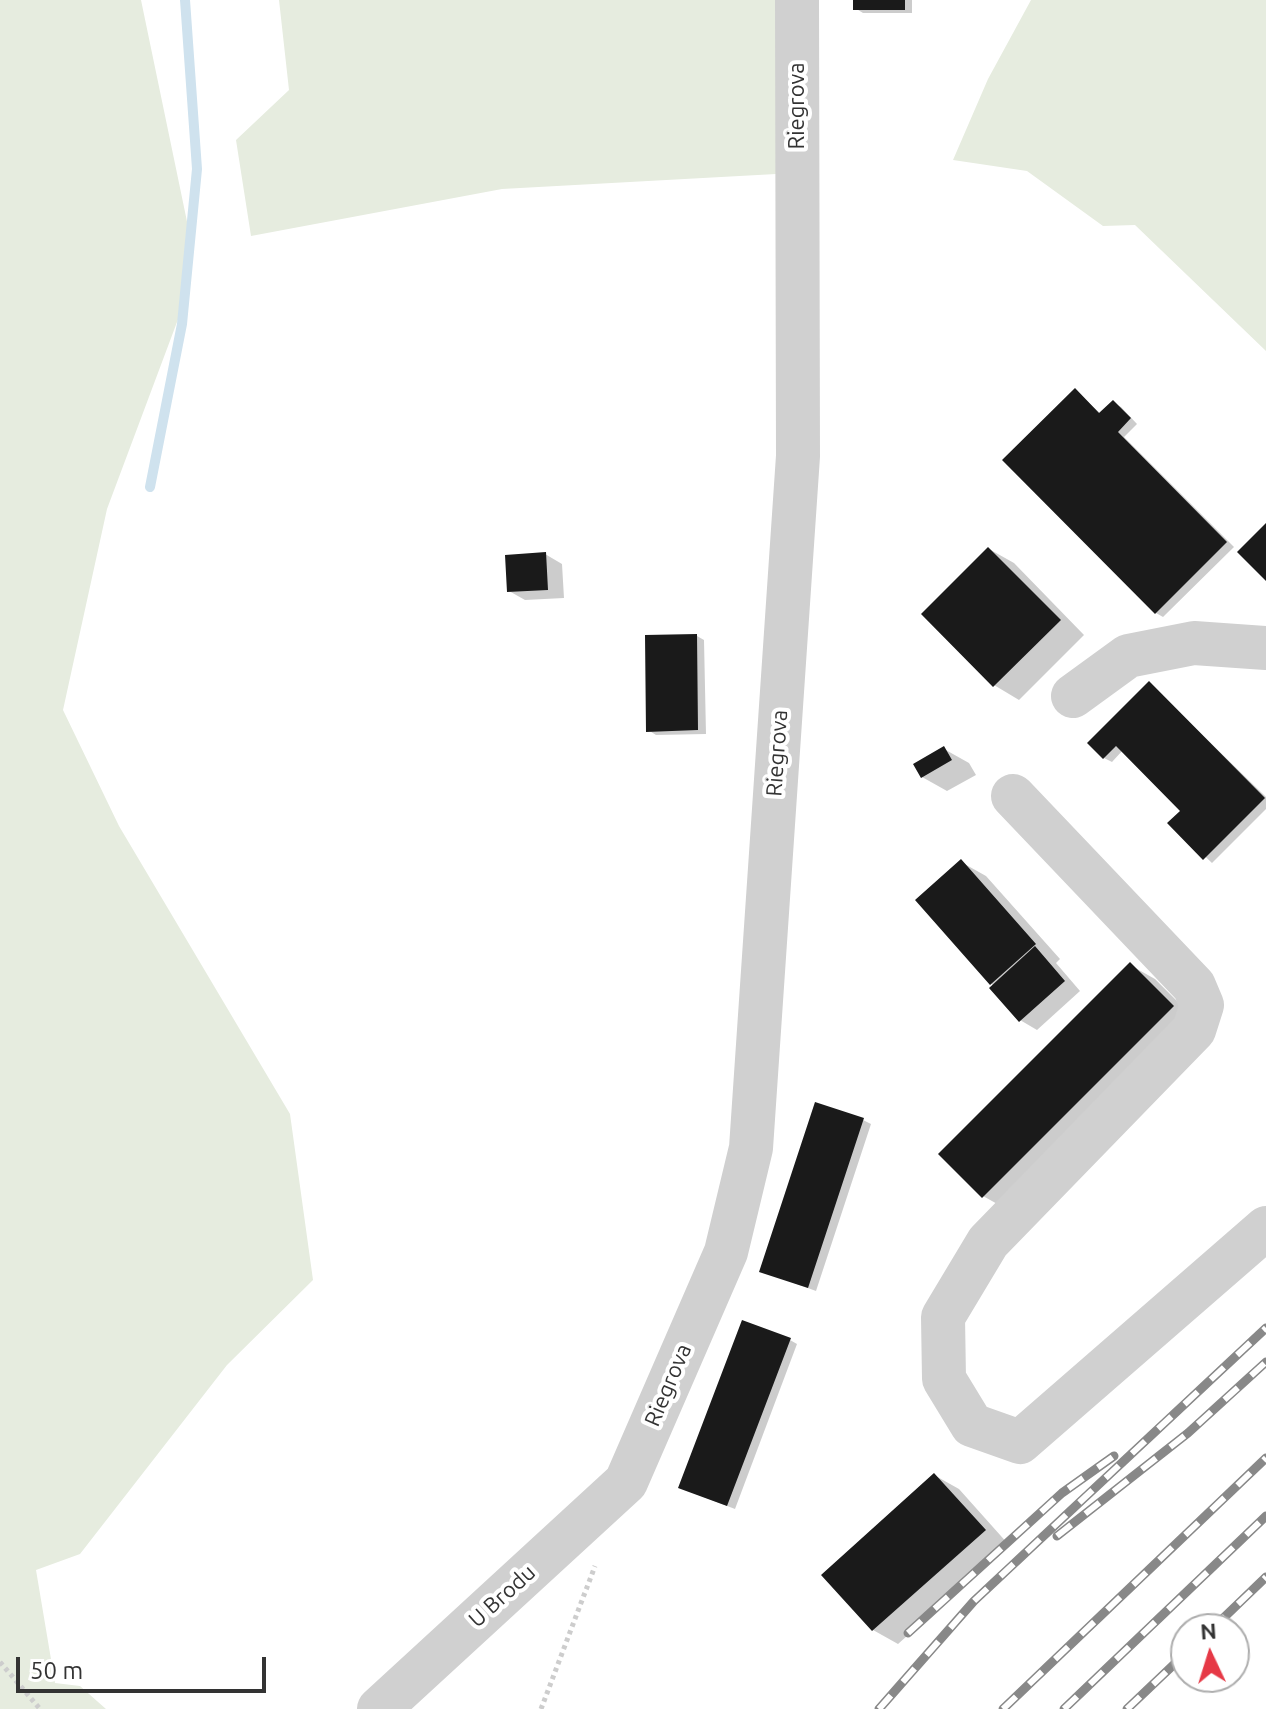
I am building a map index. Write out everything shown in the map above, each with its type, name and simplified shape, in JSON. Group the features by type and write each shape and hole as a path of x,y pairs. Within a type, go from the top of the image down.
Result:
{"street":[{"name":"Riegrova","path":"626,1482 726,1252 751,1148 798,456 797,0"},
{"path":"1073,696 1128,656 1194,643 1266,648"},
{"path":"1013,796 1194,986 1202,1005 1194,1030 988,1242 943,1317 944,1379 972,1425 1020,1442 1266,1228"},
{"name":"U Brodu","path":"379,1709 626,1482"}],"path":[{"path":"541,1709 599,1554"},
{"path":"0,1662 40,1709"}],"shaded area":[{"path":"0,0 141,0 190,236 189,290 107,509 63,710 119,826 290,1114 313,1280 227,1365 80,1554 36,1570 55,1683 80,1686 106,1709 0,1709"},
{"path":"279,0 779,0 776,174 502,189 251,236 236,140 289,90"},
{"path":"1031,0 1266,0 1266,351 1135,225 1103,226 1027,171 953,160 988,79"}],"building":[{"path":"853,0 905,0 905,10 853,10"},
{"path":"1075,388 1099,413 1113,400 1131,418 1118,432 1227,542 1155,614 1002,460"},
{"path":"1266,523 1266,581 1237,552"},
{"path":"988,547 1061,620 993,687 921,614"},
{"path":"546,552 548,590 507,592 505,555"},
{"path":"697,634 698,730 646,732 645,635"},
{"path":"1149,681 1265,798 1203,860 1167,823 1180,811 1116,746 1103,759 1087,743"},
{"path":"944,746 952,760 921,778 913,764"},
{"path":"961,859 1036,944 990,985 915,900"},
{"path":"1035,946 1065,981 1019,1022 989,988"},
{"path":"1130,962 1174,1006 982,1198 938,1154"},
{"path":"815,1102 864,1118 808,1288 759,1272"},
{"path":"742,1320 791,1338 727,1506 678,1488"},
{"path":"934,1473 986,1530 872,1631 821,1575"}],"waterway":[{"path":"150,487 182,324 197,169 185,0"}],"railway":[{"path":"879,1709 974,1601 1266,1328"},
{"path":"1057,1536 1188,1433 1266,1362"},
{"path":"908,1633 1062,1493 1114,1456"},
{"path":"1003,1709 1266,1458"},
{"path":"1064,1709 1266,1516"},
{"path":"1229,1613 1266,1577"},
{"path":"1127,1709 1170,1668"}]}
